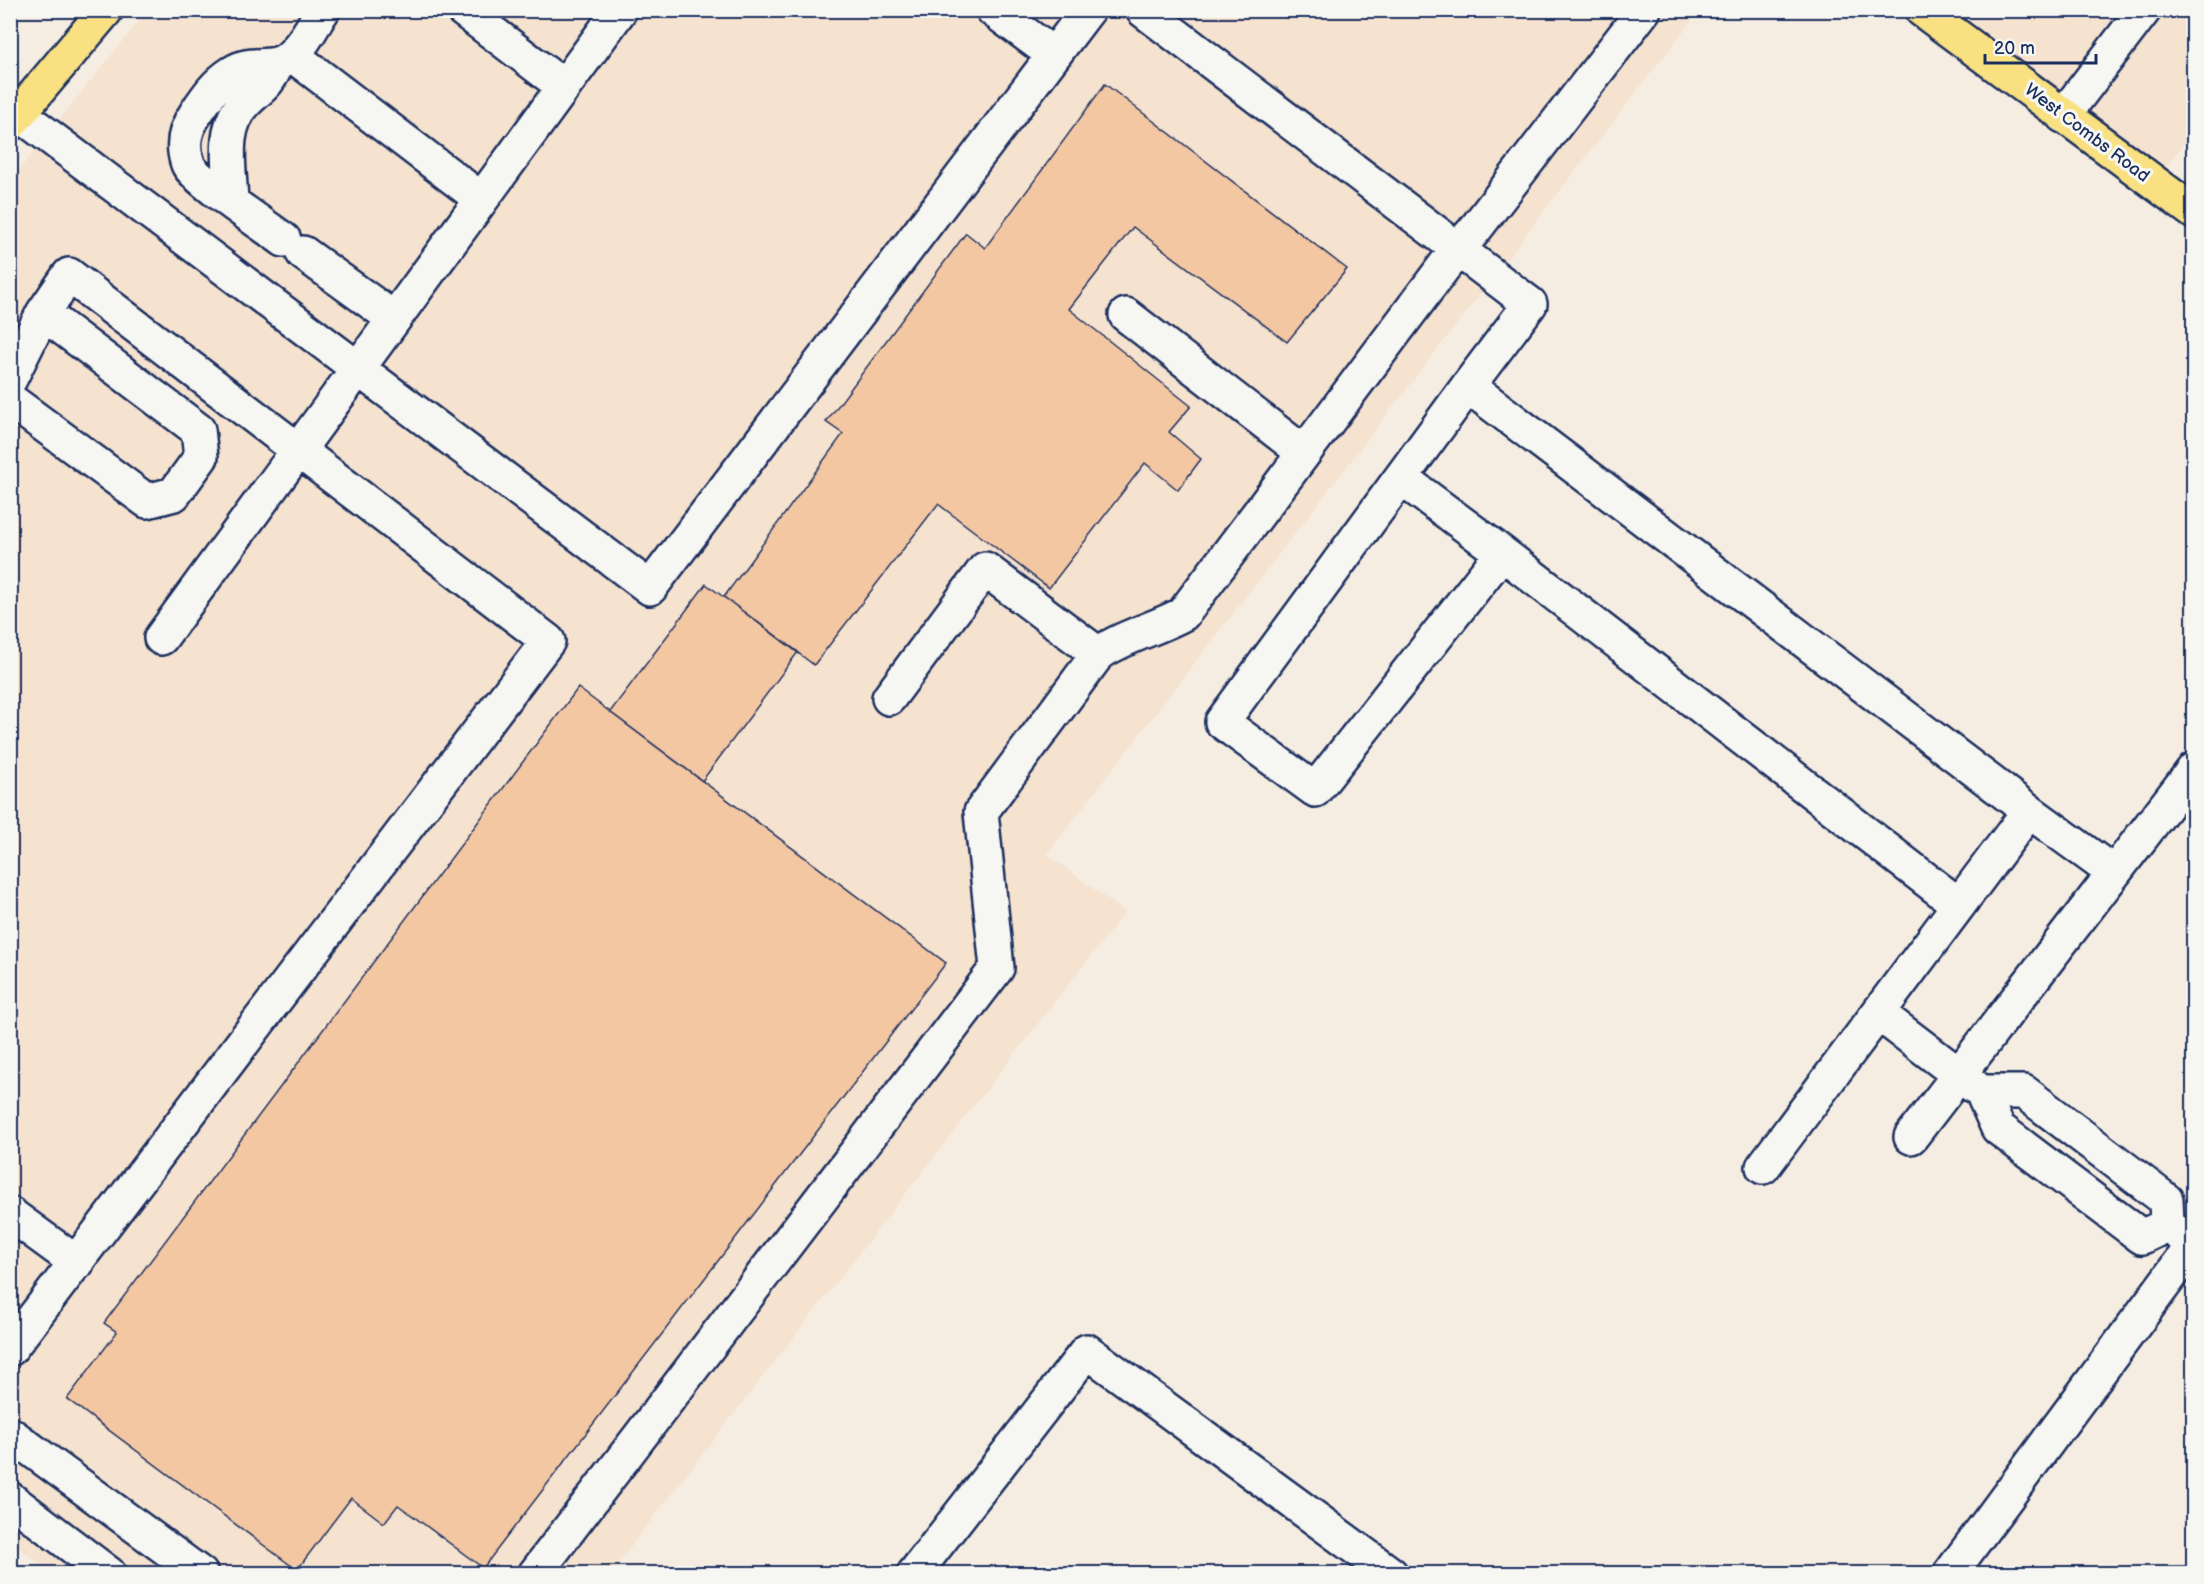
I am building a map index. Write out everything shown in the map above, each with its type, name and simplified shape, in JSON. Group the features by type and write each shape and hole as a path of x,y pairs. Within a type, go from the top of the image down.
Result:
{"main road":[{"path":"13,115 106,10"},
{"name":"West Combs Road","path":"1922,10 2193,213"}],"street":[{"path":"231,202 228,141 232,119 245,103 270,82 284,59 323,10"},
{"path":"463,10 564,87"},
{"path":"161,638 620,10"},
{"path":"993,10 1054,55"},
{"path":"13,115 357,367 650,588 1088,10"},
{"path":"1143,10 1530,304 1222,722 1315,790 1502,553"},
{"path":"535,1574 997,968 981,812 1098,654 1119,639 1160,626 1183,614 1303,452 1644,10"},
{"path":"2063,116 2144,10"},
{"path":"393,318 231,202 189,167 183,144 190,122 212,90 233,72 253,64 284,59 481,199"},
{"path":"10,379 43,313 69,275 548,641 11,1348"},
{"path":"10,400 147,501 174,494 201,457 198,430 43,313"},
{"path":"1126,315 1303,452"},
{"path":"1468,386 2114,873"},
{"path":"1401,478 1502,553 1959,905"},
{"path":"889,698 985,569 1098,654"},
{"path":"1911,1137 1970,1084 2114,873 2193,769"},
{"path":"1764,1167 2029,811"},
{"path":"1878,1013 1970,1084 1998,1128 2142,1237 2167,1226"},
{"path":"1970,1084 2024,1092 2166,1200 2167,1226"},
{"path":"10,1214 77,1263"},
{"path":"1950,1574 2193,1245 2167,1226"},
{"path":"914,1574 1087,1351 1390,1574"},
{"path":"10,1434 201,1574"},
{"path":"10,1499 109,1574"}],"shaded area":[{"path":"147,11 1699,11 1047,854 1125,912 610,1573 52,1573 11,1542 10,181"},
{"path":"1922,11 2193,11 2193,131 2154,184"}],"building":[{"path":"1105,84 1347,269 1287,342 1133,227 1069,309 1191,406 1169,432 1201,459 1178,490 1145,463 1049,588 938,504 814,665 724,597 843,434 826,422 966,233 985,248"},
{"path":"706,584 798,652 702,781 610,712"},
{"path":"578,688 946,963 483,1568 398,1505 384,1523 351,1498 297,1570 67,1399 117,1332 104,1323"}]}
